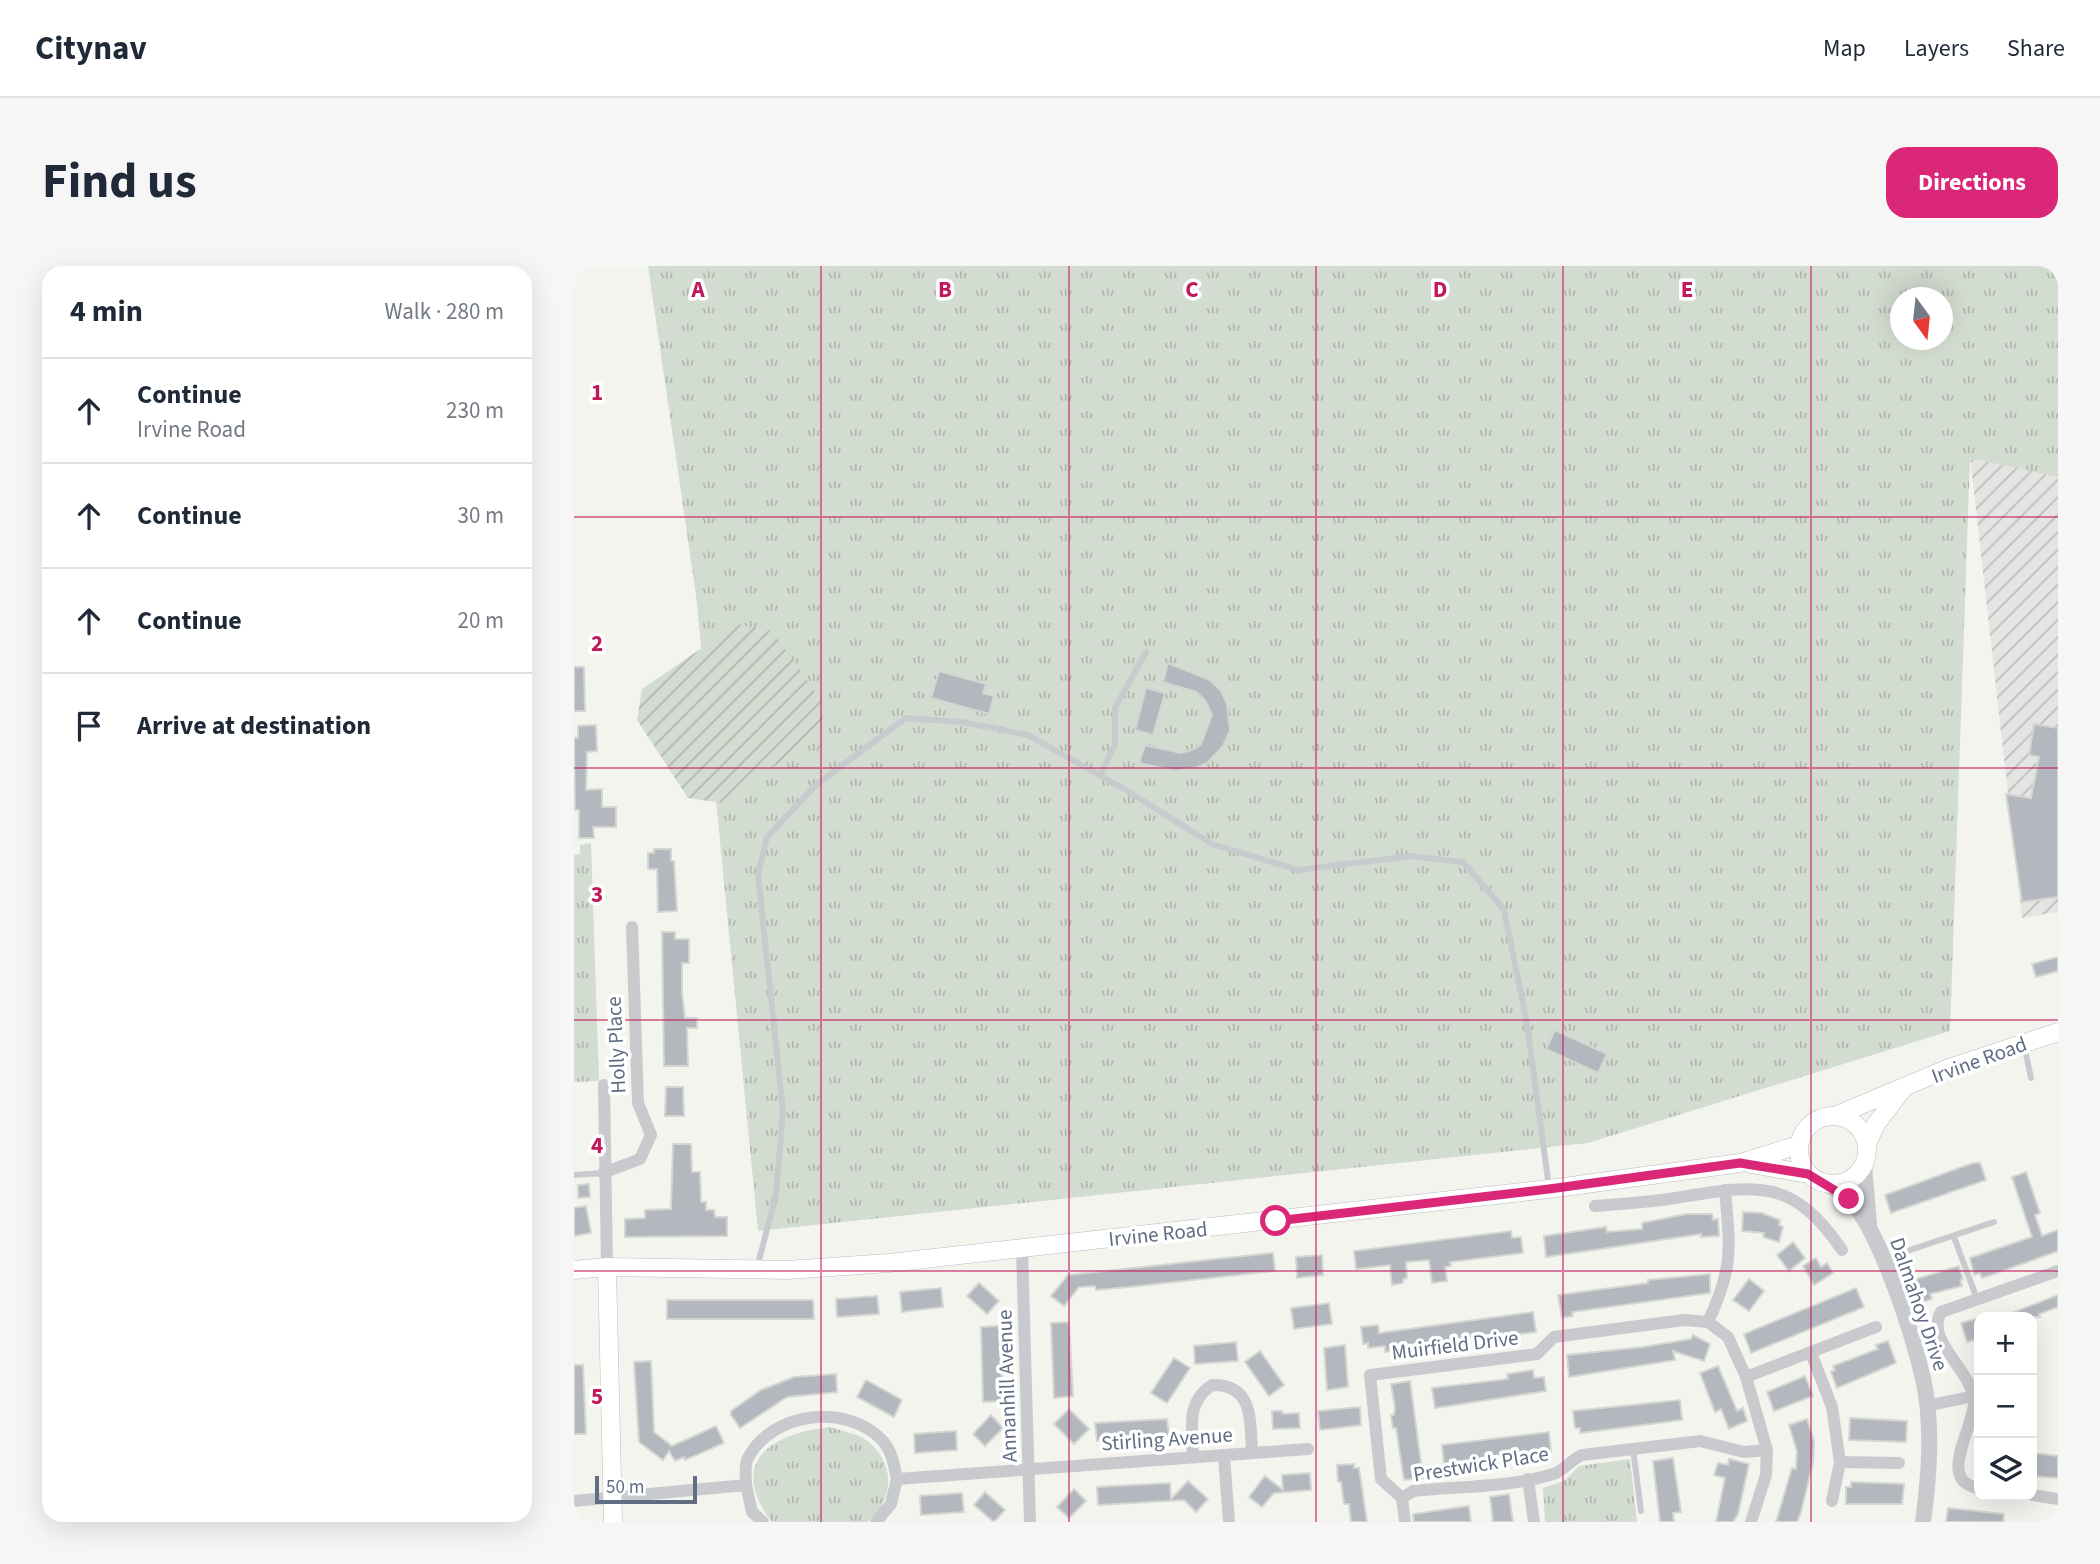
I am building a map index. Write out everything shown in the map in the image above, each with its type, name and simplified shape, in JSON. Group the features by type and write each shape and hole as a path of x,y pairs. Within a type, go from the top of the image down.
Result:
{"main road":[{"name":"Irvine Road","path":"1837,1115 1949,1069 2058,1032"},
{"path":"1740,1163 1808,1174 1827,1184 1849,1180 1864,1165 1867,1143 1876,1124 1902,1090"},
{"path":"1808,1174 1798,1156 1798,1145 1807,1126 1826,1115 1837,1115 1857,1125 1867,1143"},
{"path":"1740,1163 1798,1145"},
{"name":"Irvine Road","path":"574,1270 607,1267 757,1269 863,1265 1549,1189 1740,1163"},
{"path":"607,1267 613,1522"}],"street":[{"name":"Holly Place","path":"603,1173 640,1159 651,1135 638,1103 632,927"},
{"path":"604,1085 603,1173 607,1267"},
{"path":"1864,1165 1869,1227"},
{"path":"1827,1184 1849,1199 1869,1227"},
{"path":"1595,1206 1755,1187 1789,1199 1812,1213 1842,1250"},
{"path":"1725,1190 1731,1257 1724,1289 1708,1322 1728,1337 1746,1377 1768,1450 1766,1475 1751,1522"},
{"name":"Dalmahoy Drive","path":"1869,1227 1902,1312 1924,1383 1930,1473 1923,1522"},
{"name":"Annanhill Avenue","path":"1021,1249 1030,1522"},
{"path":"1926,1406 1974,1396 1964,1370 1937,1331 1936,1321 1941,1312 2058,1270"},
{"name":"Muirfield Drive","path":"1402,1498 1381,1479 1370,1375 1537,1354 1554,1337 1684,1320 1708,1322"},
{"path":"1746,1377 1876,1327"},
{"path":"1811,1353 1832,1408 1840,1462 1832,1501"},
{"path":"1193,1457 1191,1414 1196,1398 1212,1385 1234,1387 1243,1397 1250,1414 1252,1453"},
{"path":"1974,1410 1957,1458 1963,1479 1974,1487"},
{"path":"763,1522 752,1513 746,1485 747,1460 765,1437 790,1421 821,1417 850,1421 880,1438 892,1455 897,1479 891,1504 876,1522"},
{"name":"Prestwick Place","path":"1402,1498 1413,1491 1528,1479 1559,1472 1570,1459 1582,1455 1700,1441 1744,1452 1768,1450"},
{"name":"Stirling Avenue","path":"897,1479 1308,1449"},
{"path":"1224,1456 1229,1522"},
{"path":"1840,1462 1899,1463"},
{"path":"1528,1479 1534,1522"},
{"path":"574,1501 746,1485"},
{"path":"2037,1496 2058,1499"},
{"path":"1402,1498 1405,1522"}],"lane":[{"path":"1100,775 1115,745 1115,708 1146,652"},
{"path":"757,1269 776,1195 783,1111 758,875 767,837 817,784 906,718 962,722 1028,735 1100,775 1212,844 1298,870 1411,856 1463,862 1504,910 1527,1024 1549,1189"},
{"path":"2023,1043 2031,1078"},
{"path":"574,1175 603,1173"},
{"path":"1910,1250 1994,1222"},
{"path":"1954,1237 1977,1299"},
{"path":"1633,1449 1641,1511"}],"shaded area":[{"path":"1970,457 2058,477 2058,912 2022,918"}],"green space":[{"path":"648,266 2058,266 2058,477 1970,458 1950,1031 1588,1143 758,1231 696,595"},
{"path":"737,624 772,631 825,706 820,734 722,803 688,798 637,720 642,689"},
{"path":"591,843 599,1081 574,1082 574,855 580,854 580,845"},
{"path":"831,1427 863,1438 874,1446 881,1456 888,1479 884,1502 867,1522 772,1522 759,1501 754,1483 755,1468 762,1455 774,1444 790,1436"},
{"path":"1630,1459 1637,1522 1545,1522 1543,1488 1564,1481 1579,1466"}],"building":[{"path":"1168,663 1210,680 1221,691 1227,704 1230,731 1223,746 1207,763 1196,768 1175,771 1139,763 1145,745 1181,753 1194,749 1201,744 1212,715 1205,700 1196,692 1163,682"},
{"path":"574,667 584,667 585,711 574,711"},
{"path":"939,671 986,684 983,693 994,696 989,714 931,698"},
{"path":"1146,688 1165,693 1153,735 1135,730"},
{"path":"2034,724 2058,728 2058,897 2022,902 2006,794 2031,798 2039,757 2029,755"},
{"path":"596,725 597,751 587,752 586,790 602,789 602,807 616,807 616,827 593,827 594,838 579,838 579,810 575,810 574,738 578,738 578,726"},
{"path":"654,849 671,849 677,911 658,912 657,869 648,869 648,853 654,853"},
{"path":"662,932 675,932 675,939 689,939 689,963 682,963 682,993 685,1018 697,1018 697,1028 687,1028 688,1066 664,1066"},
{"path":"2058,957 2058,971 2036,977 2032,964"},
{"path":"1555,1030 1607,1054 1598,1073 1546,1049"},
{"path":"666,1087 683,1087 684,1116 665,1116"},
{"path":"673,1144 691,1144 692,1172 700,1172 701,1202 706,1202 706,1210 714,1210 715,1217 727,1217 727,1236 625,1237 625,1219 645,1218 645,1210 671,1209"},
{"path":"1973,1163 1980,1163 1986,1180 1891,1213 1885,1195"},
{"path":"2026,1172 2040,1213 2035,1215 2042,1236 2058,1230 2058,1251 1982,1278 1980,1273 1974,1275 1970,1258 2032,1237 2012,1177"},
{"path":"589,1184 590,1197 578,1198 578,1185"},
{"path":"586,1206 591,1233 574,1236 574,1208"},
{"path":"1743,1212 1762,1213 1780,1220 1779,1225 1783,1227 1779,1242 1763,1237 1764,1233 1742,1231"},
{"path":"1686,1214 1712,1214 1713,1220 1718,1219 1719,1236 1701,1237 1701,1234 1546,1257 1544,1236 1606,1227 1607,1232 1642,1229 1642,1223"},
{"path":"1511,1231 1512,1238 1521,1237 1523,1253 1450,1262 1451,1266 1445,1267 1447,1281 1432,1283 1429,1260 1406,1262 1407,1278 1403,1279 1403,1283 1392,1285 1390,1265 1356,1269 1354,1251"},
{"path":"1793,1242 1805,1258 1789,1271 1777,1255"},
{"path":"1273,1253 1275,1271 1096,1290 1095,1286 1079,1287 1064,1306 1051,1296 1068,1275"},
{"path":"1322,1255 1323,1275 1297,1278 1296,1257"},
{"path":"1816,1258 1821,1267 1827,1263 1833,1273 1814,1285 1803,1266"},
{"path":"1959,1266 1962,1286 1930,1294 1932,1299 1920,1303 1913,1280"},
{"path":"1710,1274 1710,1293 1572,1312 1573,1316 1562,1318 1558,1295 1648,1283 1648,1280"},
{"path":"1749,1279 1764,1291 1749,1311 1733,1300"},
{"path":"979,1283 999,1301 987,1314 967,1296"},
{"path":"941,1288 943,1307 902,1312 900,1292"},
{"path":"1856,1288 1864,1307 1751,1353 1744,1334"},
{"path":"2058,1295 2058,1307 2039,1314 2040,1317 2037,1317 2037,1312 2015,1312"},
{"path":"877,1296 879,1314 837,1317 836,1299"},
{"path":"667,1300 813,1300 814,1319 667,1319"},
{"path":"1329,1303 1332,1324 1294,1329 1291,1308"},
{"path":"1533,1312 1536,1332 1502,1336 1502,1333 1385,1352 1385,1346 1368,1348 1368,1343 1363,1344 1361,1327 1378,1325 1379,1333"},
{"path":"1974,1319 1974,1340 1967,1342 1961,1323"},
{"path":"1069,1322 1073,1396 1054,1398 1051,1323"},
{"path":"999,1326 1003,1401 983,1402 981,1327"},
{"path":"1693,1335 1710,1344 1704,1361 1673,1351 1675,1360 1569,1377 1567,1355 1643,1347 1691,1339"},
{"path":"1888,1341 1896,1363 1837,1388 1831,1372 1835,1370 1833,1366 1878,1349 1876,1345"},
{"path":"1236,1342 1238,1361 1195,1364 1194,1346"},
{"path":"1345,1345 1348,1387 1327,1390 1324,1348"},
{"path":"1260,1351 1284,1385 1269,1396 1245,1362"},
{"path":"1174,1358 1190,1368 1167,1403 1151,1393"},
{"path":"651,1361 654,1432 672,1446 716,1426 724,1443 685,1460 684,1457 675,1461 669,1451 663,1460 639,1442 634,1362"},
{"path":"574,1365 583,1365 586,1434 574,1434"},
{"path":"1718,1366 1737,1411 1743,1408 1747,1421 1729,1429 1721,1409 1715,1412 1700,1373"},
{"path":"1533,1370 1534,1378 1544,1377 1546,1391 1435,1408 1432,1388 1508,1379 1507,1374"},
{"path":"836,1374 837,1392 787,1397 740,1428 731,1415 731,1411 761,1390 794,1377"},
{"path":"1805,1376 1813,1396 1774,1411 1767,1392"},
{"path":"866,1380 902,1400 894,1417 857,1397"},
{"path":"1410,1381 1423,1478 1404,1480 1396,1428 1393,1428 1391,1415 1394,1415 1395,1408 1391,1384"},
{"path":"1680,1400 1682,1420 1580,1433 1580,1428 1575,1428 1573,1411"},
{"path":"1360,1407 1361,1425 1320,1430 1318,1411"},
{"path":"1069,1409 1089,1429 1074,1444 1054,1424"},
{"path":"1272,1411 1282,1411 1282,1414 1299,1413 1300,1428 1273,1429"},
{"path":"991,1415 1003,1428 985,1446 973,1434"},
{"path":"1850,1418 1907,1421 1906,1442 1849,1440"},
{"path":"1167,1419 1169,1435 1097,1441 1095,1423"},
{"path":"1807,1419 1814,1441 1813,1462 1801,1512 1797,1522 1776,1522 1792,1468 1796,1469 1797,1451 1789,1425"},
{"path":"956,1431 957,1450 915,1453 914,1434"},
{"path":"1549,1432 1551,1452 1444,1465 1442,1445"},
{"path":"2037,1454 2058,1456 2058,1478 2037,1476"},
{"path":"1673,1458 1681,1512 1673,1513 1674,1522 1660,1522 1653,1461"},
{"path":"1729,1459 1749,1464 1738,1514 1733,1522 1716,1522 1725,1478 1714,1475 1718,1463 1728,1465"},
{"path":"1354,1464 1354,1468 1359,1468 1367,1522 1351,1522 1349,1504 1344,1504 1341,1482 1338,1482 1337,1465"},
{"path":"1310,1473 1311,1490 1274,1493 1262,1507 1249,1497 1265,1476 1283,1490 1282,1475"},
{"path":"1188,1481 1208,1499 1196,1512 1184,1500 1098,1505 1097,1487 1170,1483 1171,1499"},
{"path":"1851,1482 1904,1484 1902,1504 1846,1504 1846,1487 1851,1487"},
{"path":"1074,1489 1086,1501 1069,1518 1057,1507"},
{"path":"985,1492 1005,1510 994,1522 974,1505"},
{"path":"962,1493 964,1512 921,1515 920,1496"},
{"path":"1509,1494 1513,1522 1493,1522 1490,1497"},
{"path":"1469,1506 1471,1522 1414,1522 1413,1514"},
{"path":"1948,1508 2004,1514 2003,1522 1946,1522"}],"route":[{"path":"1276,1221 1549,1189 1740,1163 1808,1174 1849,1199"}]}
